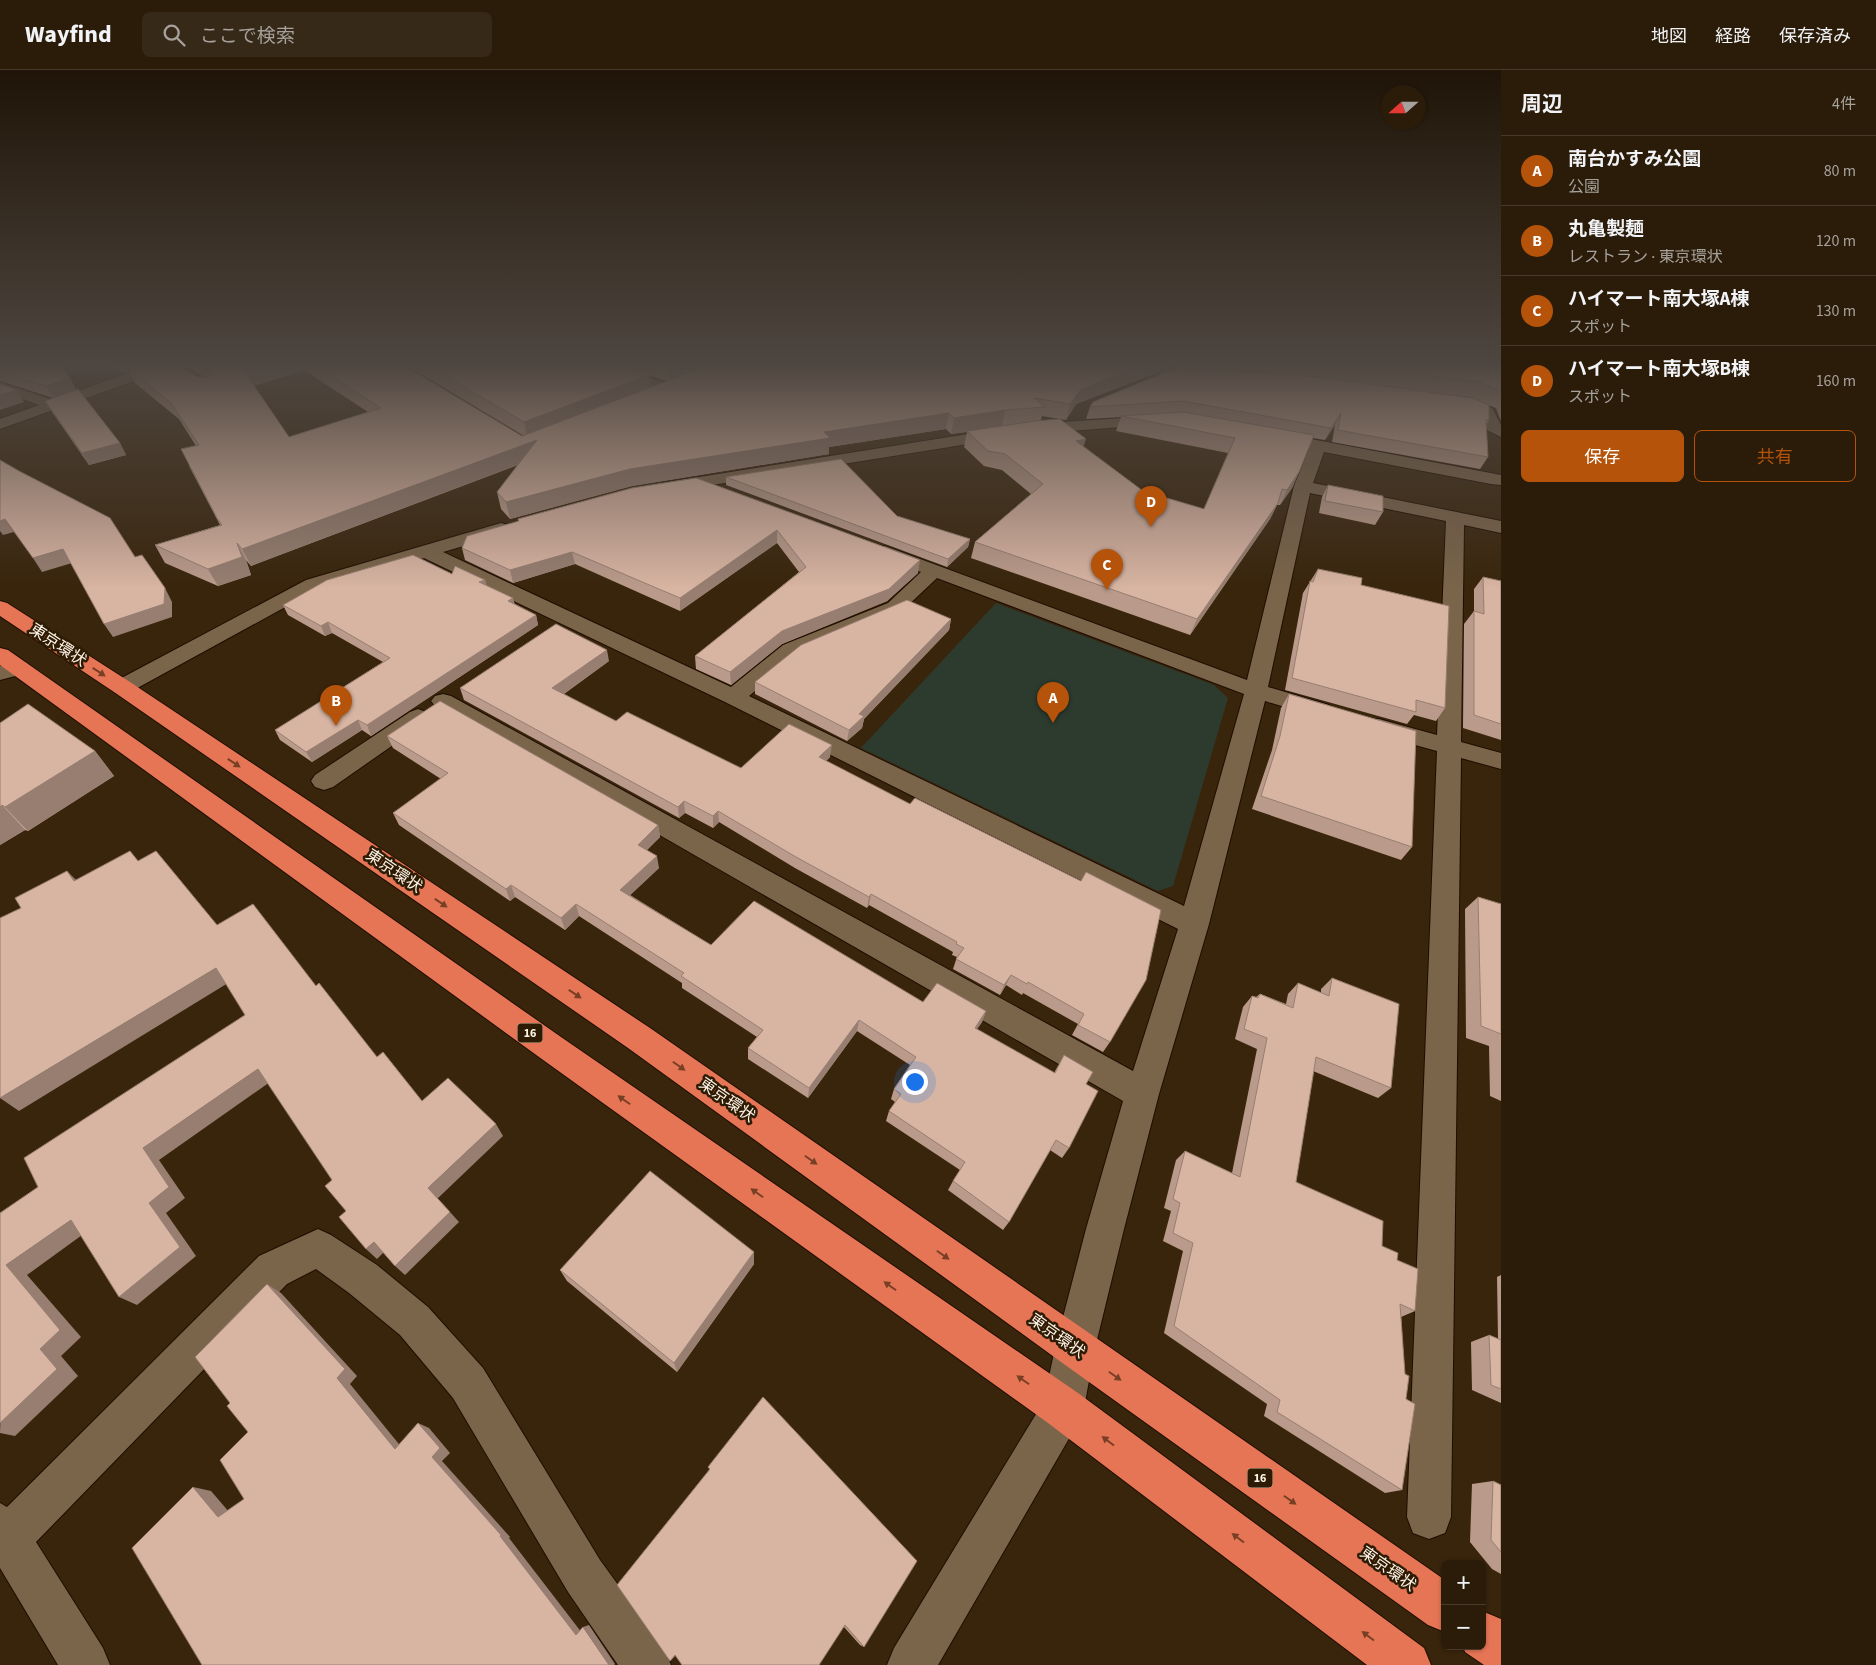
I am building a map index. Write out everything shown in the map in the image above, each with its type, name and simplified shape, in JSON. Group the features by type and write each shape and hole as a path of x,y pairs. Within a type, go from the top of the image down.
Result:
{"highway":[{"name":"東京環状","path":"0,607 122,687 639,1038 1441,1605"},
{"name":"16","path":"6,665 1063,1408 1407,1665"},
{"path":"1486,1638 1501,1648"}],"street":[{"path":"653,489 962,439"},
{"path":"1285,439 1501,480"},
{"path":"911,1665 1063,1408 1075,1348 1105,1229 1142,1094 1194,924 1256,691 1304,486 1318,446"},
{"path":"698,482 735,496"},
{"path":"1304,486 1501,527"},
{"path":"1428,1518 1454,518"},
{"path":"122,687 313,584 520,524"},
{"path":"871,547 1256,691 1501,761"},
{"path":"427,552 557,623 733,698 1194,924"},
{"path":"733,698 791,650 896,607 934,571"},
{"path":"324,781 451,695 1142,1094"},
{"path":"86,1665 4,1532 273,1270 318,1248 363,1279 414,1321 468,1383 584,1576 647,1665"}],"green space":[{"path":"996,603 1214,685 1228,698 1173,886 1158,891 861,748"}],"building":[{"path":"72,439 117,439 120,443 82,453"},
{"path":"195,439 821,439 630,469 506,502 497,492 537,440 242,549 237,543 242,557 208,569 155,545 222,525 181,449 199,445"},
{"path":"976,439 1084,439 1076,441 1143,491 1204,509 1234,439 1312,439 1299,472 1287,490 1282,489 1278,503 1197,619 975,542 1043,484 1005,454 988,451"},
{"path":"1390,439 1487,439 1488,457"},
{"path":"841,459 897,516 970,539 948,559 726,477"},
{"path":"0,460 110,518 135,557 142,555 165,588 164,604 104,624 63,549 33,558 5,519 0,521"},
{"path":"696,478 920,560 889,589 782,631 730,672 695,656 806,567 777,530 680,598 572,552 510,570 462,548 467,536 519,521 518,519 632,488"},
{"path":"1328,485 1383,496 1383,512 1325,501"},
{"path":"413,555 452,574 455,566 485,580 479,582 513,598 508,601 536,615 367,725 358,720 306,752 275,730 390,658 328,622 321,626 283,605 327,580"},
{"path":"1318,569 1362,578 1361,585 1449,606 1445,708 1416,700 1416,712 1292,678 1310,581 1313,582"},
{"path":"1483,577 1501,581 1501,724 1474,715 1474,611 1484,614"},
{"path":"907,600 951,619 859,714 864,716 849,730 755,682 801,645"},
{"path":"556,624 607,650 552,688 616,721 627,712 741,768 789,724 832,745 819,757 910,804 915,798 1081,881 1086,872 1161,910 1146,980 1110,1042 1078,1025 1084,1014 1028,982 1027,984 1011,975 1004,985 956,959 964,948 956,944 957,942 871,894 869,897 718,811 713,816 684,801 678,807 460,688"},
{"path":"1289,694 1416,731 1412,847 1261,796 1280,736"},
{"path":"440,701 658,825 638,845 657,856 620,890 711,945 754,901 923,1002 937,983 986,1011 975,1028 1055,1073 1064,1055 1093,1072 1086,1084 1098,1091 1069,1148 1056,1140 1009,1222 953,1181 965,1162 889,1111 901,1094 894,1089 916,1057 859,1020 809,1088 748,1048 763,1030 681,976 684,973 576,904 561,918 511,885 506,889 393,813 448,773 387,736"},
{"path":"28,704 95,751 5,807 2,805 0,807 0,723"},
{"path":"130,851 138,861 156,851 217,925 253,904 316,986 319,983 377,1057 383,1052 422,1101 448,1078 496,1124 428,1188 450,1212 395,1266 374,1242 366,1249 339,1217 346,1211 325,1186 332,1180 258,1069 143,1148 169,1187 149,1203 180,1247 119,1297 71,1220 6,1265 60,1330 40,1349 57,1369 0,1423 0,1213 38,1187 24,1158 245,1015 216,968 0,1098 0,918 21,908 15,898 67,871 74,881"},
{"path":"1478,897 1501,904 1501,1034 1481,1026"},
{"path":"1332,978 1399,1004 1391,1088 1316,1057 1296,1182 1383,1221 1382,1246 1398,1253 1397,1260 1418,1269 1415,1311 1400,1304 1405,1374 1409,1376 1406,1399 1415,1404 1402,1490 1277,1412 1280,1400 1174,1326 1193,1243 1173,1233 1180,1203 1173,1199 1185,1151 1240,1177 1267,1038 1244,1029 1252,996 1258,998 1260,994 1293,1008 1298,983 1329,996"},
{"path":"650,1171 754,1252 674,1363 560,1270"},
{"path":"267,1284 345,1369 337,1378 395,1449 418,1423 440,1448 432,1457 501,1535 576,1635 583,1627 609,1665 202,1665 132,1548 193,1487 218,1517 244,1499 220,1460 248,1432 227,1406 230,1403 195,1357"},
{"path":"1489,1335 1501,1340 1501,1389 1491,1385"},
{"path":"763,1397 917,1561 864,1647 845,1625 819,1665 682,1665 675,1655 670,1661 617,1585 710,1469 708,1467"},
{"path":"1493,1481 1501,1485 1501,1552 1491,1540"}],"place":[{"name":"ハイマート南大塚B棟","path":"1151,527"},
{"name":"ハイマート南大塚A棟","path":"1107,590"},
{"name":"南台かすみ公園","path":"1053,723"},
{"name":"丸亀製麺","path":"336,726"}]}
